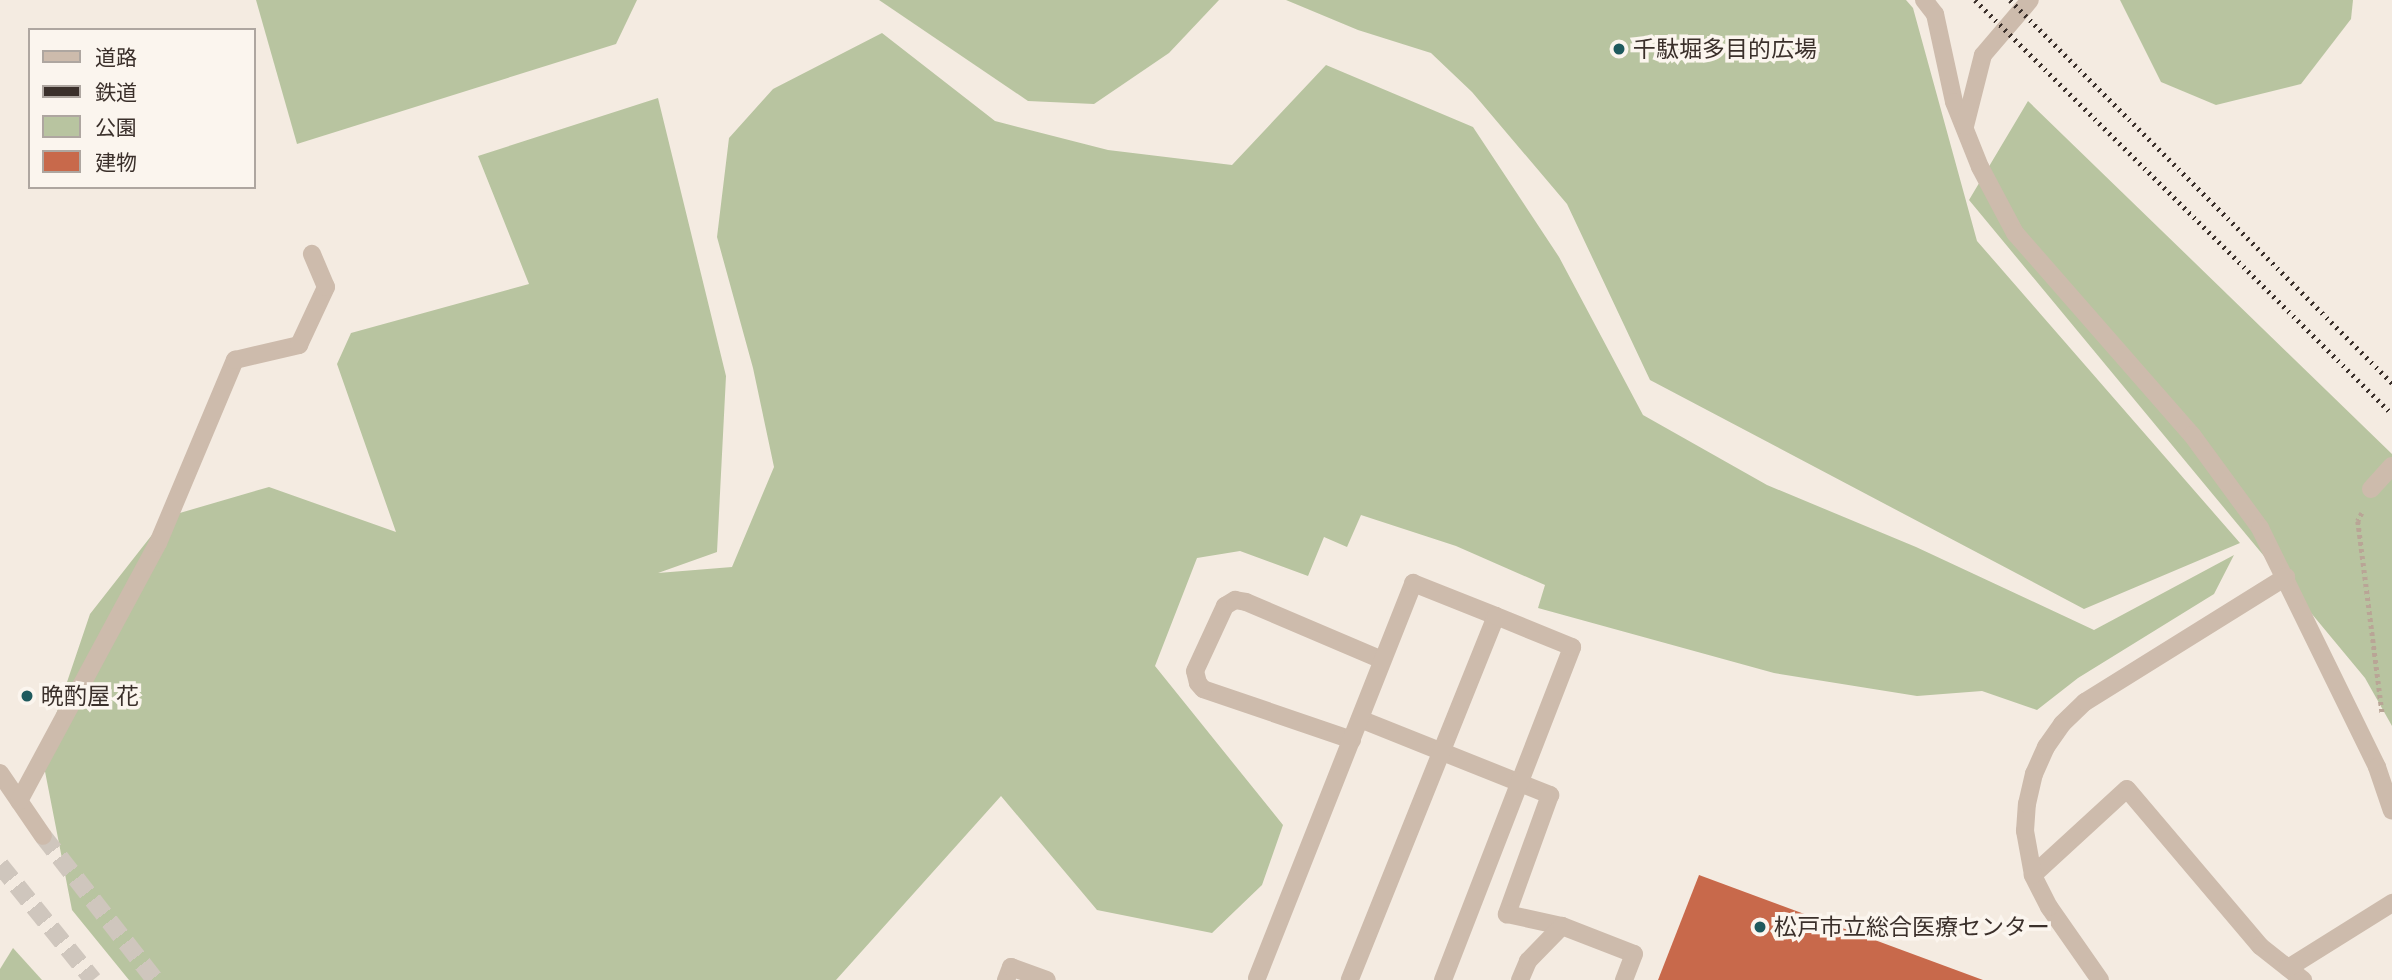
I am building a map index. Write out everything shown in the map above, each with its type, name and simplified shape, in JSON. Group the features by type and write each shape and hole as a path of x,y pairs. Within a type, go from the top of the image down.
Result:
{"street":[{"path":"1924,0 1935,14 1954,102 1980,167 2015,233 2192,435 2260,528 2377,768 2392,811"},
{"path":"1965,126 1983,55 2029,0"},
{"path":"19,801 159,543 235,360 299,345 326,286 312,254"},
{"path":"2371,489 2392,466"},
{"path":"2099,980 2049,907 2033,874 2025,831 2027,804 2034,774 2062,724 2085,702 2286,577"},
{"path":"1259,979 1413,583 1572,647 1443,980"},
{"path":"1352,740 1203,689 1198,683 1195,671 1225,606 1235,600 1246,602 1382,660"},
{"path":"1350,980 1496,616"},
{"path":"1360,719 1550,795 1507,914 1562,926 1634,954 1624,980"},
{"path":"0,774 43,836"},
{"path":"2033,874 2127,789 2259,946 2303,980"},
{"path":"2288,968 2392,903"},
{"path":"1520,980 1528,961 1562,926"},
{"path":"1006,980 1011,967 1047,980"}],"path":[{"path":"2371,489 2358,521 2383,723"}],"green space":[{"path":"256,0 637,0 616,44 297,144"},
{"path":"879,0 1219,0 1169,53 1094,104 1028,101"},
{"name":"千駄堀多目的広場","path":"1286,0 1906,0 1913,8 1977,241 2240,543 2084,609 1650,380 1567,204 1472,92 1431,53 1358,30"},
{"path":"2120,0 2353,0 2351,19 2301,84 2216,105 2161,82"},
{"path":"882,33 995,121 1108,150 1232,165 1326,65 1473,127 1559,257 1643,415 1767,485 1916,547 2094,630 2234,555 2214,594 2078,678 2037,710 1982,691 1917,696 1774,673 1538,608 1545,585 1456,546 1361,515 1347,547 1324,537 1308,576 1240,551 1197,558 1155,666 1283,825 1262,885 1212,933 1097,910 1001,796 836,980 129,980 72,910 42,756 90,614 166,517 269,487 396,532 337,364 351,333 529,284 478,156 658,98 726,376 717,552 658,573 732,567 774,467 753,368 717,237 729,138 773,89"},
{"path":"2028,101 2392,454 2392,726 2365,678 1969,200"},
{"path":"13,948 42,980 0,980 0,969"}],"building":[{"name":"松戸市立総合医療センター","path":"1699,875 1983,980 1658,980"}],"tunnel":[{"path":"43,836 155,980"},
{"path":"0,865 93,980"}],"railway":[{"path":"1975,0 2392,414"},
{"path":"2010,0 2392,383"}],"place":[{"name":"千駄堀多目的広場","path":"1619,49"},
{"name":"晩酌屋 花","path":"27,696"},
{"name":"松戸市立総合医療センター","path":"1760,927"}]}
